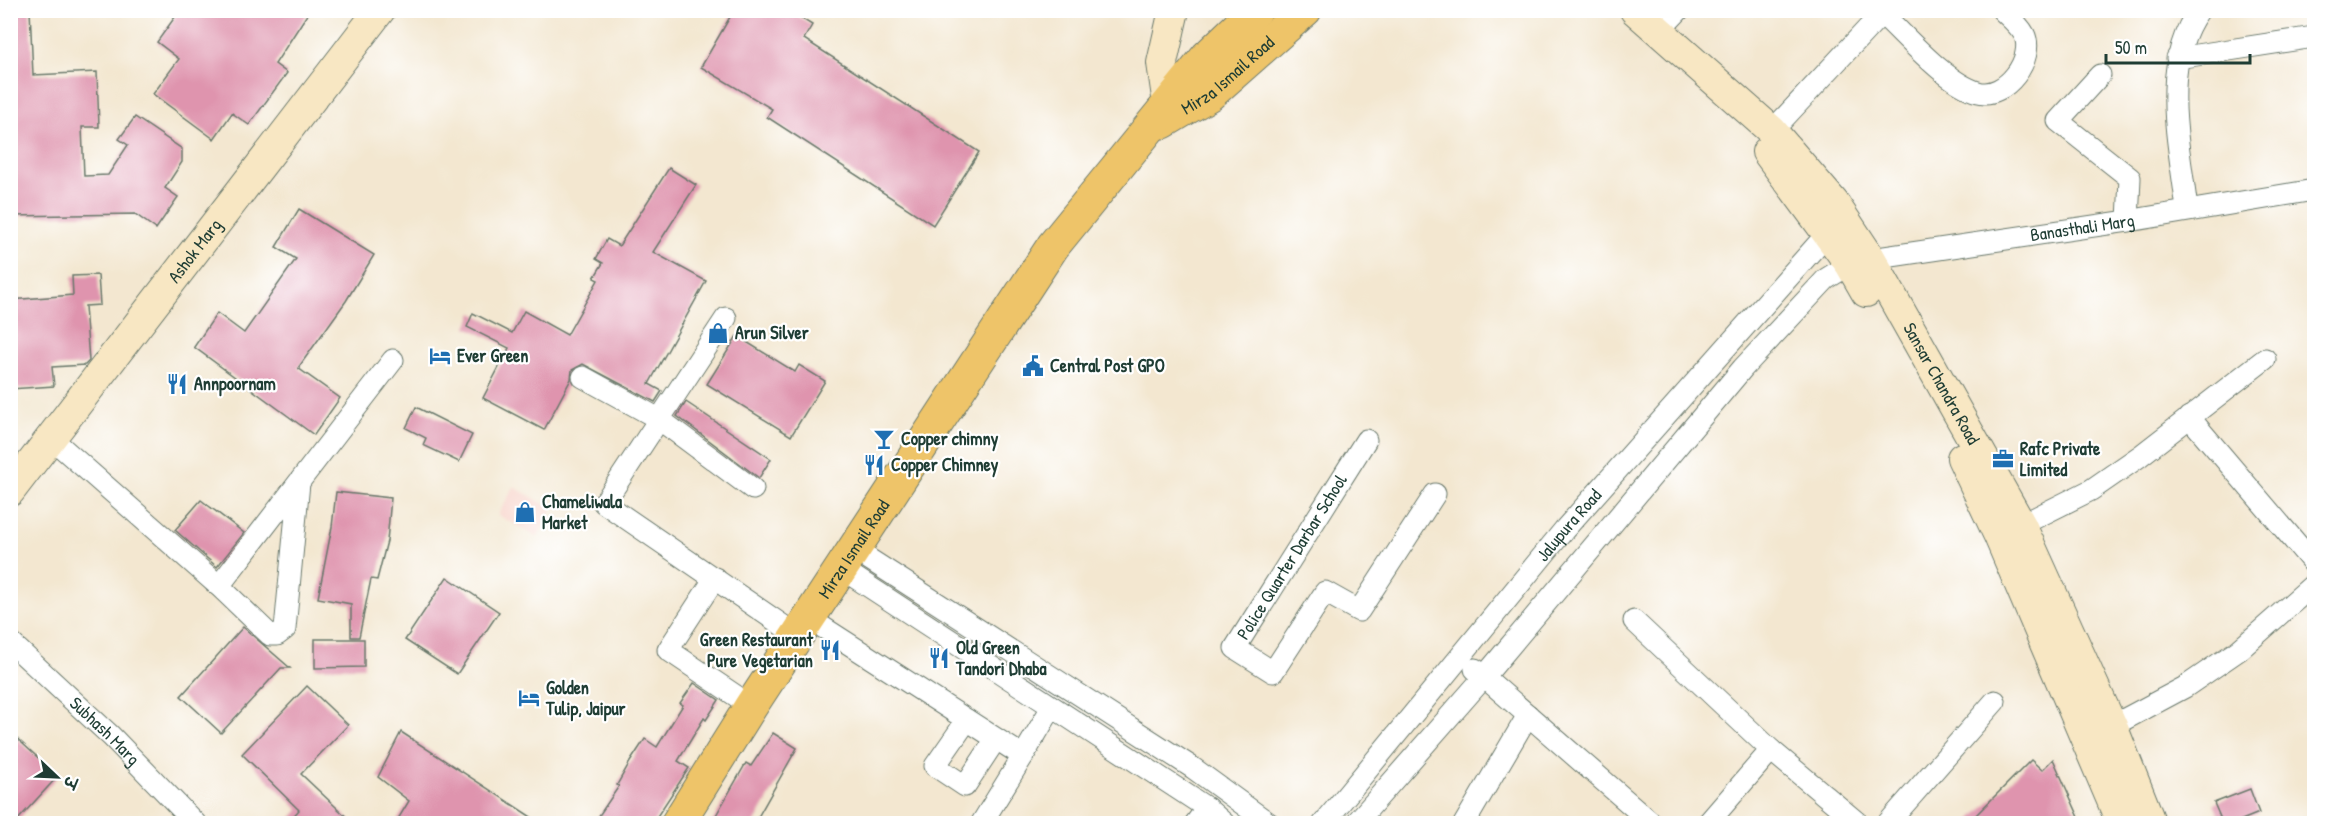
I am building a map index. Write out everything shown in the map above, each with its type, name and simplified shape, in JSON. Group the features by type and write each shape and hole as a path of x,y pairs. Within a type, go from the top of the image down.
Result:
{"highway":[{"name":"Mirza Ismail Road","path":"677,824 751,706 1053,246 1160,119 1207,57 1256,10"},
{"name":"Mirza Ismail Road","path":"1160,119 1210,94 1305,10"}],"street":[{"name":"Ashok Marg","path":"10,491 380,10"},
{"path":"1160,119 1162,63 1174,10"},
{"name":"Sansar Chandra Road","path":"1611,10 1746,127 1836,228 1860,261 2021,525 2112,726 2151,824"},
{"name":"Sansar Chandra Road","path":"1635,10 1669,21 1772,131 1834,203 1836,228"},
{"path":"1772,131 1884,12 1944,71 1963,86 1980,93 1995,91 2012,80 2023,64 2027,49 2024,35 2002,10"},
{"path":"2187,210 2175,94 2178,58 2188,26 2199,10"},
{"path":"2178,58 2314,38"},
{"path":"2100,75 2058,121 2130,178 2128,221"},
{"name":"Banasthali Marg","path":"1860,261 2128,221 2314,190"},
{"name":"Jalupura Road","path":"1323,824 1564,530 1836,228"},
{"name":"Sansar Chandra Road","path":"1860,261 1984,505 2122,824"},
{"name":"Jalupura Road","path":"1355,824 1484,677 1743,368 1826,279 1860,261"},
{"path":"726,318 604,503 715,578 967,720 1023,756"},
{"path":"2021,525 2091,490 2265,359"},
{"path":"219,586 393,360"},
{"path":"583,377 659,419 753,489"},
{"path":"2189,417 2314,564"},
{"path":"51,438 219,586 270,635 277,635 285,629 298,483"},
{"name":"Police Quarter Darbar School","path":"1366,440 1235,648 1273,672 1325,592 1359,612 1435,495"},
{"path":"848,560 1201,816 1225,824"},
{"path":"848,560 1193,768 1270,824"},
{"path":"715,578 668,650 751,706"},
{"path":"2112,726 2185,687 2230,656 2314,584"},
{"path":"1634,621 1771,750 1859,824"},
{"name":"Subhash Marg","path":"10,642 111,736 196,824"},
{"path":"1462,657 1653,824"},
{"path":"1887,824 1995,701"},
{"path":"981,824 1052,707"},
{"path":"1464,824 1528,715"},
{"path":"967,720 935,766 965,786 996,738"},
{"path":"1707,824 1771,750"}],"shaded area":[{"name":"Chameliwala Market","path":"514,487 553,509 537,537 498,515"}],"building":[{"path":"10,10 30,10 33,75 97,72 99,127 82,127 84,176 108,175 128,145 119,139 135,117 182,149 182,162 165,188 178,197 156,229 135,214 10,216"},
{"path":"180,10 310,10 275,64 287,73 249,125 232,113 214,139 153,94 179,59 157,42"},
{"path":"734,10 788,10 812,25 804,39 979,152 933,225 767,117 772,109 701,67"},
{"path":"669,168 696,185 653,252 706,281 649,384 662,391 655,402 583,364 572,370 571,379 544,430 483,398 509,348 467,327 473,313 512,333 524,311 567,335 598,280 594,278 603,263 596,259 607,239 619,246"},
{"path":"299,209 374,255 346,301 298,368 340,398 314,435 194,347 217,313 244,333 296,259 276,247"},
{"path":"98,275 100,305 85,306 89,361 85,365 52,367 54,386 10,389 10,300 73,295 72,276"},
{"path":"737,336 795,372 799,365 825,381 791,436 707,384"},
{"path":"686,402 771,459 759,478 677,416"},
{"path":"416,407 472,435 459,462 423,445 426,438 406,428"},
{"path":"336,492 391,498 387,541 377,580 371,579 359,637 351,637 351,604 318,598 332,527"},
{"path":"201,500 244,533 217,567 175,530"},
{"path":"447,577 499,612 457,674 405,640"},
{"path":"243,627 290,668 281,668 221,733 181,696"},
{"path":"315,639 364,639 364,667 315,668"},
{"path":"694,683 719,700 706,720 704,718 678,761 689,768 652,824 607,824 598,817 619,786 617,785 630,762 645,739 657,747 683,705 680,703"},
{"path":"307,686 348,725 301,774 354,824 286,824 299,810 242,754"},
{"path":"10,732 58,776 14,824 10,824"},
{"path":"401,732 542,824 484,824 472,816 468,824 395,824 409,801 378,777"},
{"path":"773,733 797,748 754,824 711,824 746,763 751,766"},
{"path":"2053,759 2082,824 1967,824 2031,760 2042,770"},
{"path":"2250,789 2259,813 2232,824 2223,824 2214,803"}],"place":[{"name":"Arun Silver","path":"718,333"},
{"name":"Ever Green","path":"440,356"},
{"name":"Central Post GPO","path":"1033,366"},
{"name":"Annpoornam","path":"177,384"},
{"name":"Copper chimny","path":"884,439"},
{"name":"Rafc Private Limited","path":"2003,459"},
{"name":"Copper Chimney","path":"874,465"},
{"name":"Chameliwala Market","path":"525,512"},
{"name":"Green Restaurant Pure Vegetarian","path":"830,650"},
{"name":"Old Green Tandori Dhaba","path":"939,658"},
{"name":"Golden Tulip, Jaipur","path":"529,698"}]}
